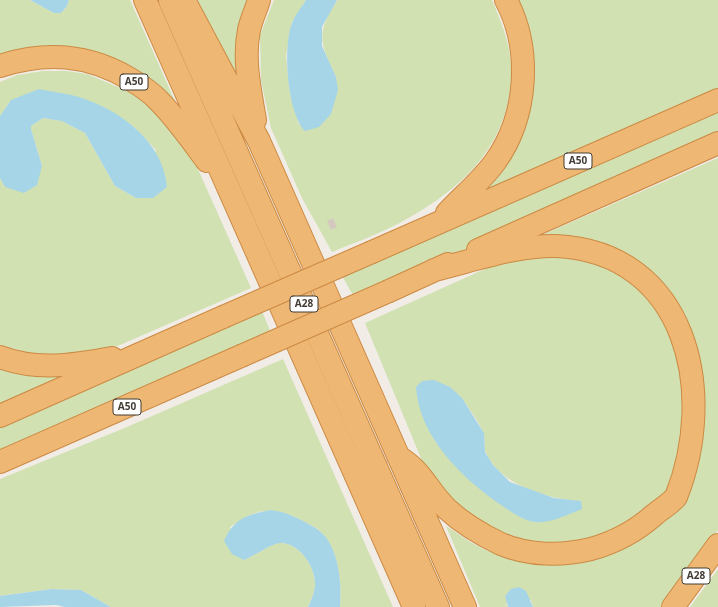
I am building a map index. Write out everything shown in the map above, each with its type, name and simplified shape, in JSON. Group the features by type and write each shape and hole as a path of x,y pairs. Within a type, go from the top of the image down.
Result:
{"highway":[{"name":"A28","path":"145,0 414,607"},
{"name":"A28","path":"169,0 438,607"},
{"name":"A28","path":"184,0 259,141 465,607"},
{"name":"A28","path":"259,0 249,29 246,54 249,89 259,141"},
{"path":"438,222 475,185 496,161 513,126 522,95 524,61 515,18 506,0"},
{"name":"A50","path":"0,66 16,60 42,56 85,60 114,70 138,84 159,100 227,185"},
{"name":"A50","path":"0,416 718,100"},
{"name":"A50","path":"0,462 389,291 502,238 718,143"},
{"name":"A50","path":"398,456 414,469 448,510 477,531 502,544 529,552 551,554 579,552 611,544 640,527 675,498 698,460 708,426 709,386 702,349 686,317 665,291 629,264 592,250 555,246 515,251 434,270"},
{"name":"A50","path":"0,357 23,363 55,367 148,351"},
{"name":"A28","path":"674,607 718,545"}],"green space":[{"path":"0,0 30,0 54,13 61,13 67,6 69,0 130,0 182,117 130,73 0,60"},
{"path":"197,0 253,0 239,74 235,74"},
{"path":"274,0 306,0 292,22 286,56 290,93 299,125 336,77 326,55 322,38 325,22 337,0 492,0 509,48 511,64 510,91 504,115 495,137 482,157 467,175 448,192 427,207 387,229 332,252 302,198 271,128 261,80 260,35"},
{"path":"514,0 718,0 718,90 475,196 515,146"},
{"path":"43,71 67,71 87,74 130,92 154,110 189,149 251,288 113,348 90,355 38,355 0,345 0,178 5,187 42,166 31,126 43,118 62,121 85,133 115,186 136,198 156,150 135,128 111,112 11,100 0,116 0,82 17,75"},
{"path":"718,108 718,137 357,302 342,276"},
{"path":"718,158 718,530 707,547 661,607 533,607 531,600 506,604 508,607 480,607 446,526 470,542 497,554 554,562 579,562 602,558 638,540 664,507 682,467 692,423 692,377 684,333 664,294 635,262 594,242 572,238 533,239"},
{"path":"547,256 591,261 643,286 692,359 676,478 661,497 613,533 559,545 518,541 461,512 425,468 365,323 487,268 525,259","holes":["417,397 462,398 483,432 486,453 502,474 513,482 540,493 567,500 580,501 515,514 436,442 423,415"]},
{"path":"262,311 273,338 0,458 0,426"},
{"path":"283,359 393,607 340,607 340,579 336,559 333,550 323,534 311,525 297,518 287,514 270,511 254,513 230,527 244,560 280,543 294,547 306,558 315,580 314,592 308,607 111,607 81,590 52,589 0,596 0,479 127,427"},
{"path":"0,363 70,374 0,407"},
{"path":"718,569 718,607 690,607"}],"water":[{"path":"30,0 69,0 67,6 61,13 54,13"},
{"path":"306,0 337,0 322,27 322,46 336,77 338,90 331,114 319,127 305,131 299,122 290,94 287,61 290,31 294,18"},
{"path":"39,89 79,97 109,110 124,119 148,142 157,155 164,170 167,187 153,198 136,198 115,186 85,133 62,121 43,118 31,126 42,166 37,185 24,193 5,187 0,178 0,116 11,100"},
{"path":"434,380 450,387 462,398 484,433 485,452 493,465 510,482 554,498 581,501 582,509 547,522 530,521 515,514 498,503 470,480 444,453 433,438 425,422 419,405 416,387 422,381"},
{"path":"270,510 288,514 314,527 323,534 333,549 336,559 340,578 340,607 308,607 315,587 315,580 306,558 294,547 287,544 276,544 244,560 232,554 224,541 232,527 237,522 248,516"},
{"path":"519,587 526,591 533,607 508,607 505,596 511,589"},
{"path":"52,589 81,590 111,607 65,607 56,605 0,607 0,596"}],"building":[{"path":"333,218 337,227 331,230 327,221"}]}
